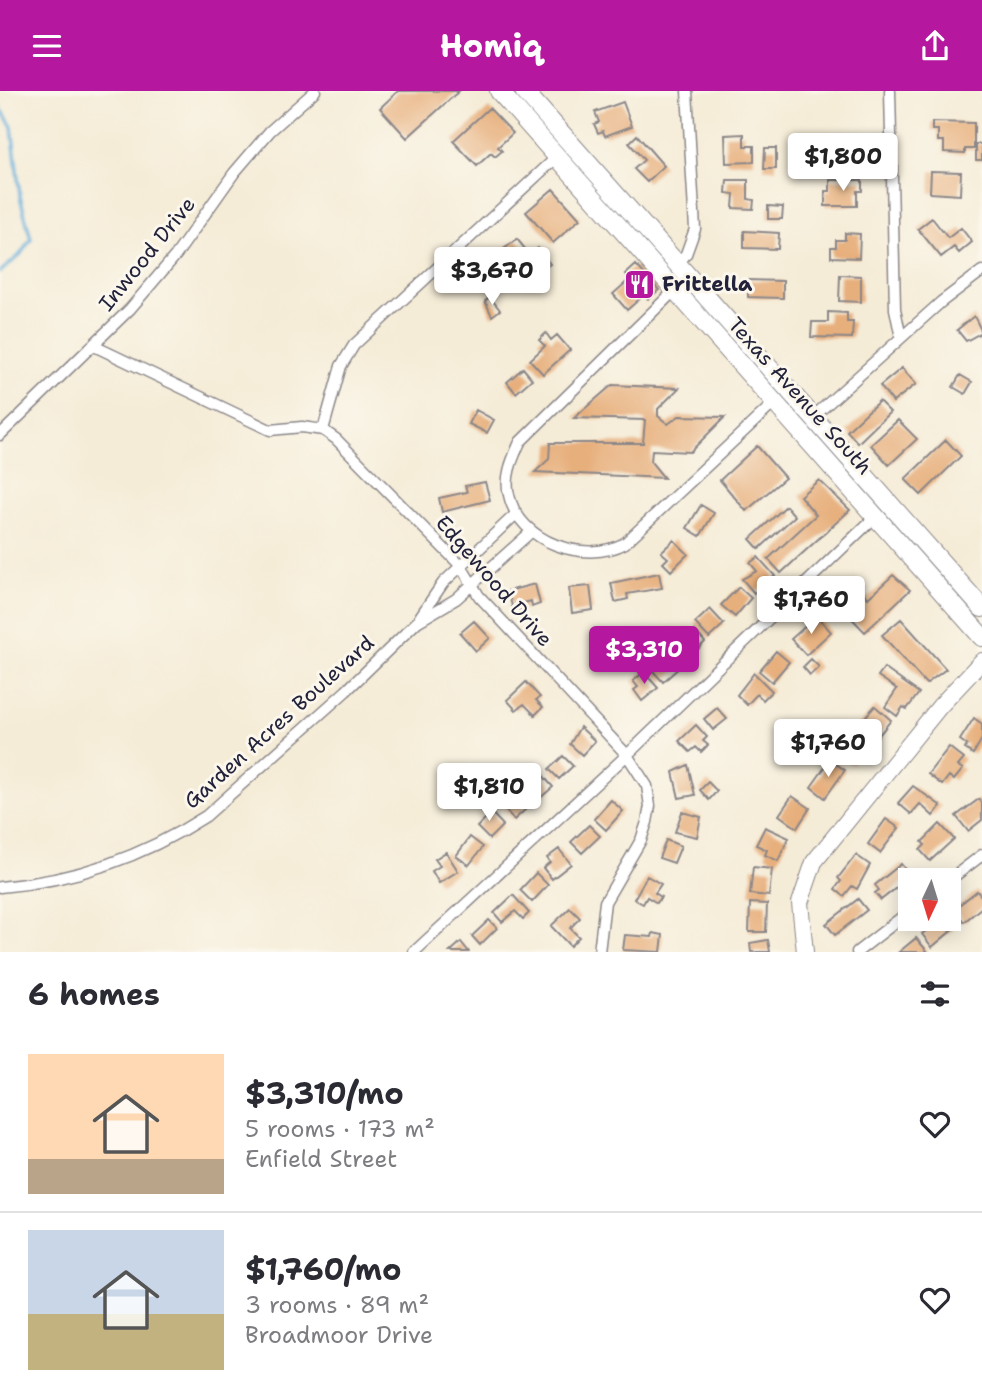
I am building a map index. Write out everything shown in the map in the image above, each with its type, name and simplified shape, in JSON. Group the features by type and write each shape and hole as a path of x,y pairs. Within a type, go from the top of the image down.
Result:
{"main road":[{"name":"Texas Avenue South","path":"499,91 982,637"},
{"name":"Texas Avenue South","path":"524,91 982,608"},
{"path":"676,290 688,290 748,358 764,363"}],"street":[{"name":"Inwood Drive","path":"0,435 94,346 176,255 234,173 270,131 315,91"},
{"path":"677,265 686,254 695,229 687,91"},
{"path":"890,91 895,309 901,338"},
{"path":"94,346 270,430 302,427 323,430 341,366 354,345 557,157"},
{"path":"813,417 901,338 980,275"},
{"path":"676,290 520,442 508,479 508,493 527,528 551,543 597,553 625,543 775,403"},
{"name":"Edgewood Drive","path":"323,430 336,439 461,566 471,586 627,755 647,786 650,806 641,840 605,902 599,952"},
{"name":"Garden Acres Boulevard","path":"417,622 435,593 517,513"},
{"path":"414,952 627,755 876,516"},
{"name":"Garden Acres Boulevard","path":"0,887 68,879 180,833 206,816 346,691 417,622 471,586 513,548 527,528"},
{"path":"513,548 551,543"},
{"path":"805,952 800,903 814,862 940,706 982,661"},
{"path":"961,871 982,855"},
{"path":"857,952 898,920"}],"building":[{"path":"398,91 459,91 407,138 380,108"},
{"path":"623,102 632,126 605,136 603,131 598,133 594,124 599,122 595,112"},
{"path":"489,108 513,133 498,147 502,151 495,157 491,153 477,166 453,141"},
{"path":"932,122 974,123 974,149 965,149 965,153 944,152 944,141 938,141 938,130 932,130"},
{"path":"744,134 744,146 754,146 754,162 726,163 725,135"},
{"path":"637,135 664,166 647,182 634,169 644,160 629,143"},
{"path":"841,135 860,135 860,160 825,161 825,154 806,154 806,140 841,143"},
{"path":"976,144 982,144 982,160 976,160"},
{"path":"765,148 776,148 776,169 764,169"},
{"path":"931,171 961,172 960,195 930,193"},
{"path":"727,180 748,180 748,199 754,200 753,209 733,208 734,194 726,193"},
{"path":"830,180 862,180 862,191 857,191 857,206 825,206 825,191 830,191"},
{"path":"553,189 580,219 553,243 526,212"},
{"path":"768,206 783,207 782,219 768,219"},
{"path":"932,218 948,238 961,228 972,242 959,253 954,247 941,257 918,229"},
{"path":"744,231 779,233 778,249 744,248"},
{"path":"845,233 860,234 859,258 831,257 831,247 836,247 836,240 845,240"},
{"path":"517,239 535,261 522,271 504,249"},
{"path":"538,248 550,264 543,269 531,254"},
{"name":"Frittella","path":"636,265 659,290 648,299 644,295 627,310 613,294 630,279 626,274"},
{"path":"491,268 503,285 497,290 492,284 485,289 477,279"},
{"path":"840,275 861,276 861,302 839,301"},
{"path":"748,280 783,281 783,298 748,297"},
{"path":"490,297 500,310 492,316 485,301"},
{"path":"828,312 847,313 847,322 853,322 852,338 811,337 812,322 828,322"},
{"path":"974,316 982,332 966,341 957,330"},
{"path":"546,333 551,340 557,335 570,350 543,374 530,360 545,346 539,340"},
{"path":"523,368 532,379 516,393 507,382"},
{"path":"902,368 916,384 893,402 880,386"},
{"path":"960,375 972,382 965,394 953,387"},
{"path":"612,385 679,388 658,409 658,416 668,424 679,416 725,417 690,452 652,450 651,462 664,478 535,472 549,459 550,443 643,443 645,420 574,418"},
{"path":"879,401 890,412 858,443 847,431"},
{"path":"476,410 494,420 487,433 469,424"},
{"path":"898,420 917,439 889,465 871,445"},
{"path":"946,440 961,456 921,495 905,479"},
{"path":"757,446 785,478 746,511 720,480"},
{"path":"819,480 850,510 781,573 768,559 816,515 800,496"},
{"path":"485,482 490,500 442,512 439,498 467,492 465,486"},
{"path":"701,505 714,513 700,536 687,528"},
{"path":"786,506 795,516 759,549 750,539"},
{"path":"674,540 688,554 671,571 663,563 668,558 661,552"},
{"path":"758,557 775,576 754,593 742,579 757,571 750,563"},
{"path":"659,573 662,588 627,594 628,599 615,602 611,583"},
{"path":"893,575 910,590 865,632 836,602 854,583 868,598"},
{"path":"535,584 540,604 532,607 531,601 524,603 526,609 513,610 508,591"},
{"path":"590,586 593,610 572,613 569,588"},
{"path":"739,587 751,598 735,617 721,605"},
{"path":"710,609 724,624 709,638 695,623"},
{"path":"817,616 831,632 806,655 791,639"},
{"path":"901,619 946,669 926,684 882,635"},
{"path":"474,621 490,638 476,651 460,633"},
{"path":"695,631 705,642 687,661 676,650"},
{"path":"776,651 789,662 772,682 759,671"},
{"path":"671,654 682,665 663,682 653,671"},
{"path":"811,659 819,667 810,675 803,667"},
{"path":"884,668 919,693 907,709 903,707 897,716 885,707 897,689 878,676"},
{"path":"644,672 658,688 642,701 634,690 638,687 633,681"},
{"path":"754,673 772,691 763,700 757,694 747,705 737,695"},
{"path":"526,682 540,697 536,700 543,707 535,715 524,704 516,710 507,700"},
{"path":"875,706 891,720 875,740 858,725"},
{"path":"717,708 727,719 713,730 704,719"},
{"path":"974,718 982,724 982,739 973,754 965,749 967,745 960,740"},
{"path":"696,725 707,737 703,741 708,745 701,752 696,747 690,752 679,741"},
{"path":"580,727 595,741 582,755 570,744"},
{"path":"853,734 867,743 852,764 835,751 840,745 843,747"},
{"path":"949,747 964,759 958,766 963,769 954,780 949,776 942,785 928,774"},
{"path":"563,756 573,766 559,779 549,769"},
{"path":"830,760 845,770 825,798 811,787"},
{"path":"688,765 695,795 679,798 673,772"},
{"path":"539,771 553,787 539,799 525,784"},
{"path":"708,782 717,791 709,800 700,790"},
{"path":"913,786 941,806 933,816 920,804 911,814 898,803"},
{"path":"512,795 526,809 514,820 501,805"},
{"path":"792,796 810,808 797,828 779,815"},
{"path":"979,799 982,803 982,820 968,831 956,816"},
{"path":"611,800 623,811 606,830 594,819"},
{"path":"483,804 503,825 489,839 477,827 487,817 479,808"},
{"path":"682,812 701,817 697,837 675,832"},
{"path":"886,819 899,828 880,853 868,844"},
{"path":"940,824 954,839 930,861 920,850 925,845 922,842"},
{"path":"589,825 600,836 582,853 571,842"},
{"path":"765,827 789,838 778,861 765,855 767,850 756,845"},
{"path":"470,837 483,847 469,865 456,856"},
{"path":"666,840 681,846 674,863 659,858"},
{"path":"559,849 571,864 552,879 543,868 550,862 547,858"},
{"path":"446,852 458,871 439,883 432,871 440,866 435,859"},
{"path":"856,855 870,865 857,889 852,886 844,896 835,889 841,881 838,878"},
{"path":"901,864 904,868 898,868 898,886 881,900 875,893 879,890 875,885"},
{"path":"753,867 772,869 769,896 750,894"},
{"path":"536,873 548,885 532,902 520,890"},
{"path":"647,876 661,884 655,893 661,897 657,903 647,897 643,904 634,899"},
{"path":"977,891 982,897 982,907 964,922 961,918 961,904"},
{"path":"513,895 529,913 523,919 515,911 502,922 494,913"},
{"path":"858,899 867,910 835,935 826,924"},
{"path":"750,903 767,904 766,932 749,932"},
{"path":"570,908 580,918 570,928 579,937 570,946 551,926"},
{"path":"489,920 497,928 480,945 472,936"},
{"path":"926,931 951,931 932,947 922,934"},
{"path":"653,933 663,935 661,952 623,950 625,935 652,937"},
{"path":"916,938 928,952 899,952"},
{"path":"768,940 770,952 751,952 750,943"},
{"path":"461,942 469,952 450,952"}],"waterway":[{"path":"0,107 12,127 20,196 31,239 20,255 0,272"}],"place":[{"name":"Frittella","path":"639,284"}]}
